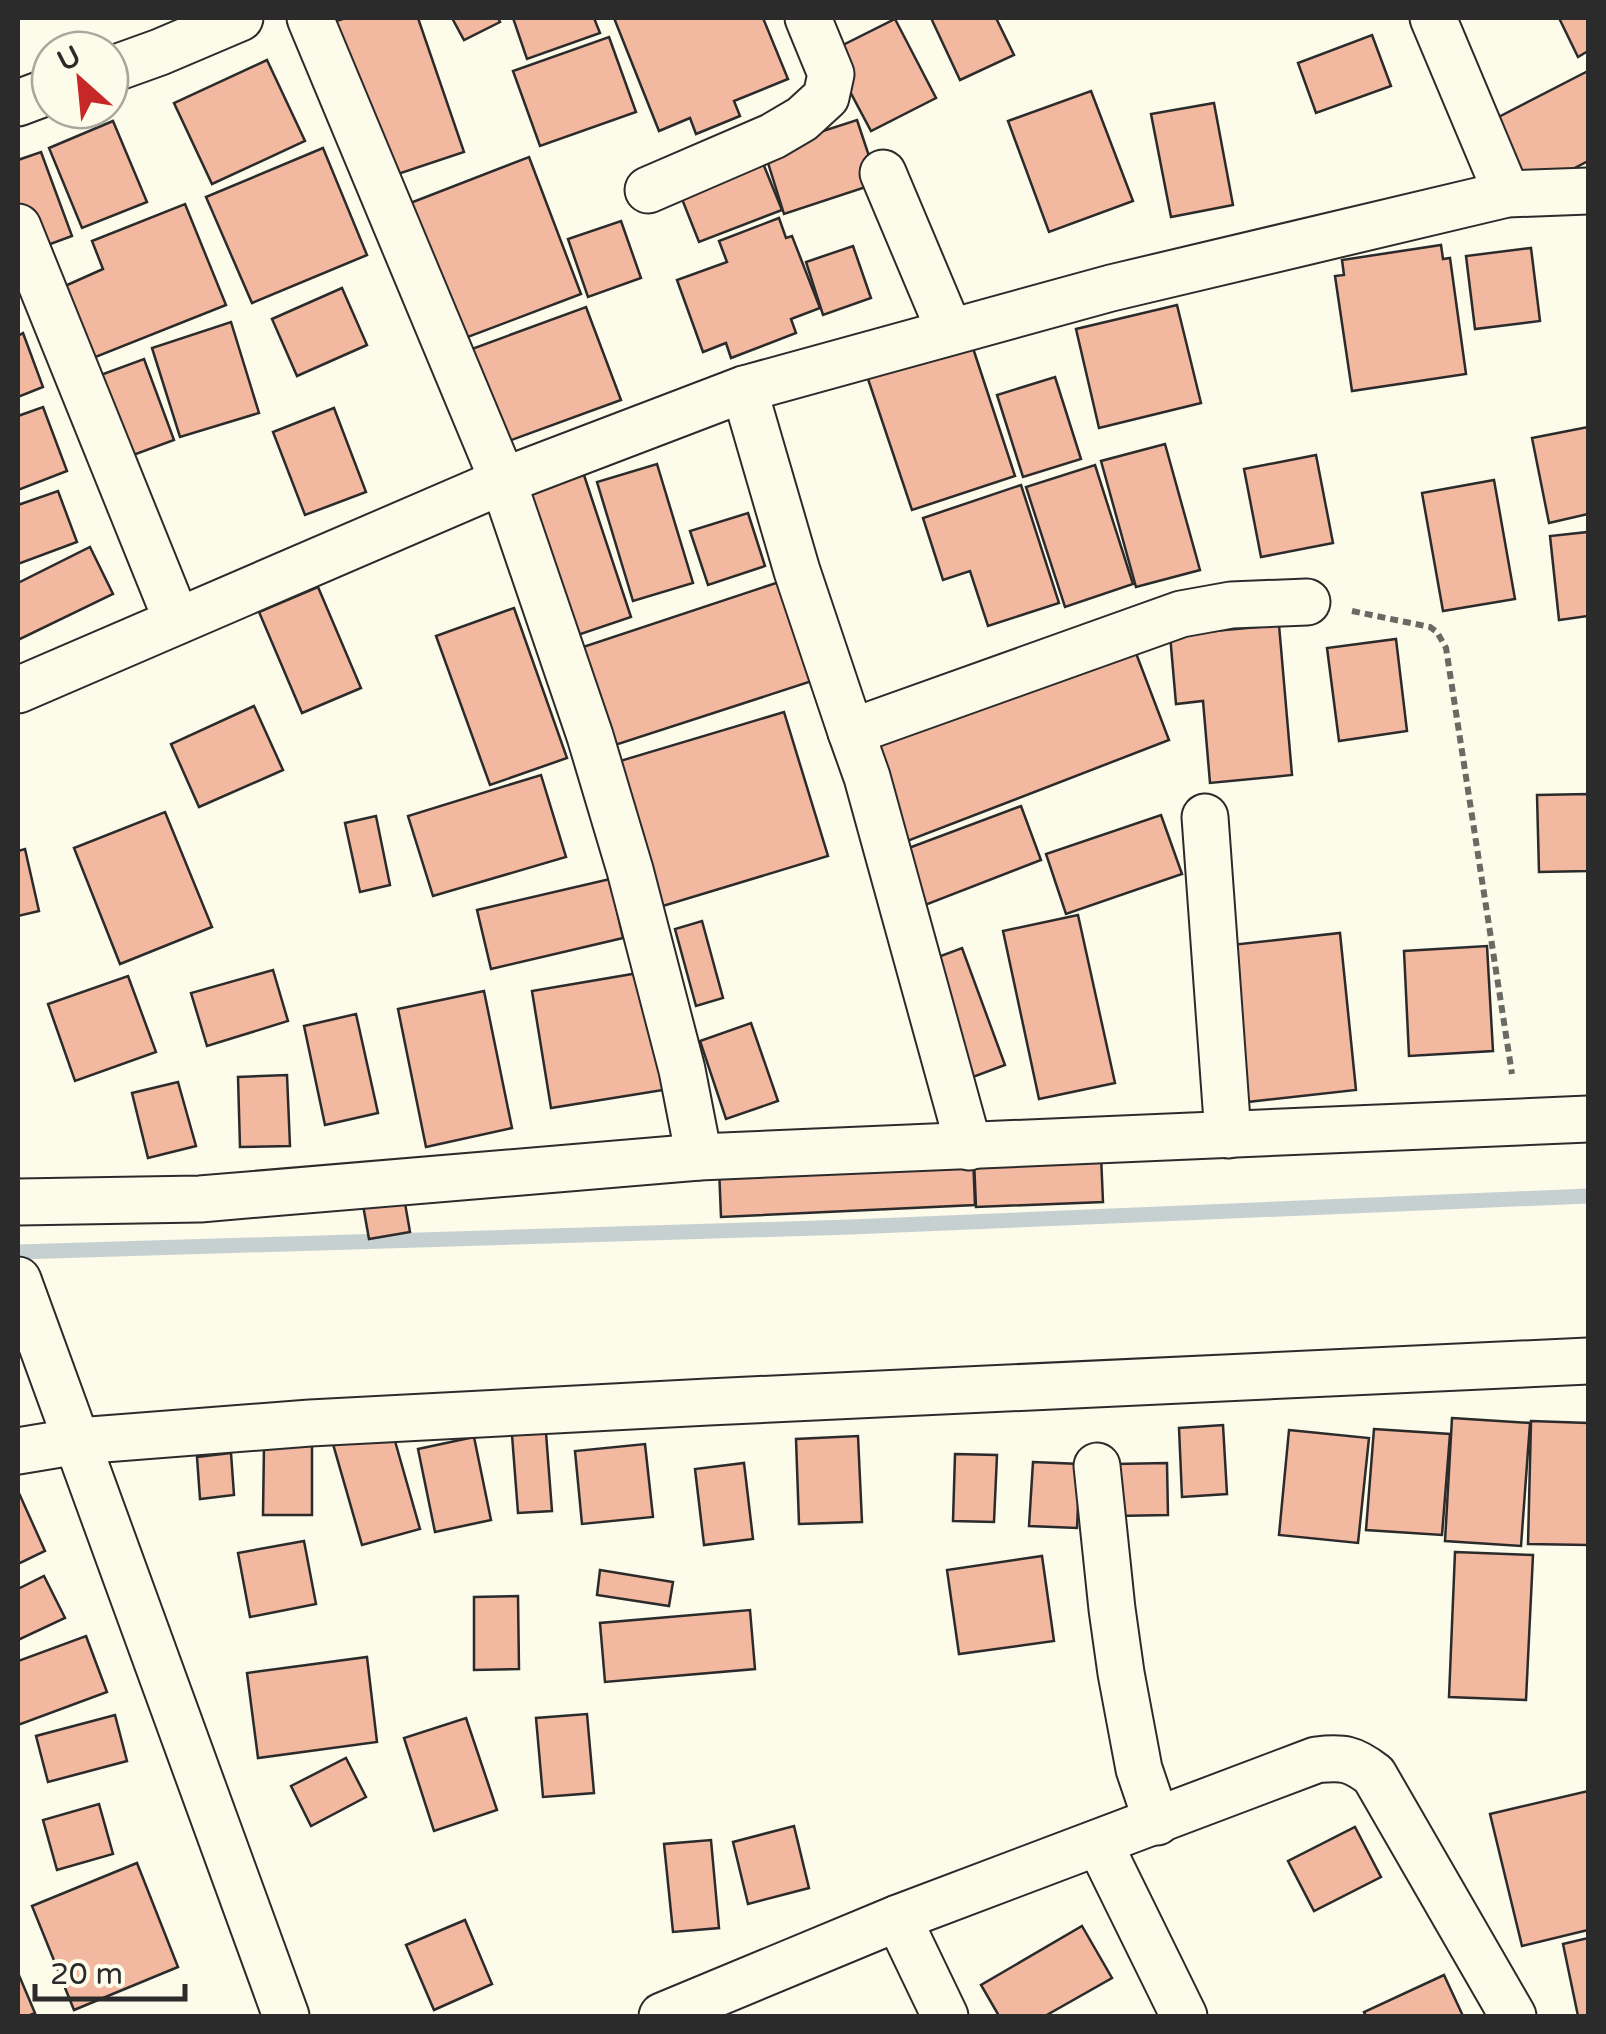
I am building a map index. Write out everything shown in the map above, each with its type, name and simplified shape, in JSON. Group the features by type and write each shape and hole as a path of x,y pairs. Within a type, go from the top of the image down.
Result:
{"street":[{"path":"130,63 240,18"},
{"path":"310,18 503,481 590,736 630,870 682,1070 699,1157"},
{"path":"648,190 772,136 802,119 826,97 832,74 808,18"},
{"path":"1433,18 1508,194"},
{"path":"883,173 950,332"},
{"path":"18,690 503,481 744,389 1164,275 1508,194 1588,190"},
{"path":"18,226 177,621"},
{"path":"744,389 797,571 867,777 970,1146"},
{"path":"851,732 1181,614 1231,605 1307,602"},
{"path":"1205,817 1228,1135"},
{"path":"18,1202 200,1199 699,1157 1588,1119"},
{"path":"18,1280 286,2016"},
{"path":"18,1452 72,1426 310,1423 1588,1361"},
{"path":"1097,1466 1121,1673 1139,1770 1157,1822"},
{"path":"662,2016 898,1918 1316,1760 1340,1757 1374,1775 1513,2016"},
{"path":"1099,1843 1184,2016"},
{"path":"898,1918 944,2016"}],"path":[{"path":"1307,602 1430,627 1443,639 1449,656 1520,1122"}],"building":[{"path":"418,18 464,152 389,177 336,21"},
{"path":"452,18 498,18 500,22 464,40"},
{"path":"513,18 594,18 600,33 527,59"},
{"path":"614,18 763,18 788,79 734,101 740,116 696,134 690,118 659,131"},
{"path":"931,18 996,18 1014,55 960,80"},
{"path":"1559,18 1588,18 1588,51 1578,57"},
{"path":"895,19 936,98 871,131 829,52"},
{"path":"1372,35 1391,86 1316,113 1298,63"},
{"path":"609,37 636,112 540,146 513,71"},
{"path":"267,60 305,141 212,184 174,103"},
{"path":"1588,71 1588,161 1525,194 1487,123"},
{"path":"1091,91 1133,201 1049,232 1008,121"},
{"path":"1214,103 1233,205 1171,217 1151,114"},
{"path":"857,120 878,183 784,214 764,150"},
{"path":"92,130 117,130 147,202 82,228 49,148"},
{"path":"323,148 367,255 252,303 206,197"},
{"path":"41,152 72,236 29,252 18,219 18,160"},
{"path":"760,156 782,210 699,242 678,189"},
{"path":"529,157 581,294 452,343 400,207"},
{"path":"185,204 226,305 78,364 47,294 103,269 92,241"},
{"path":"779,218 786,238 792,236 820,308 791,319 796,333 731,358 726,343 703,352 677,280 727,262 719,241"},
{"path":"621,221 641,278 588,297 568,239"},
{"path":"1441,245 1443,259 1450,258 1466,374 1352,391 1335,276 1344,275 1342,260"},
{"path":"853,246 871,298 823,315 806,262"},
{"path":"1531,248 1540,321 1475,329 1466,256"},
{"path":"342,288 367,345 297,376 272,319"},
{"path":"1177,305 1201,403 1099,428 1076,329"},
{"path":"586,307 621,400 495,446 461,353"},
{"path":"231,322 259,413 180,437 152,348"},
{"path":"23,333 43,387 18,397 18,336"},
{"path":"970,339 1015,476 912,510 866,373"},
{"path":"144,359 174,440 117,461 87,380"},
{"path":"1055,377 1081,459 1023,477 997,395"},
{"path":"43,407 67,471 18,490 18,416"},
{"path":"334,408 366,492 305,515 273,432"},
{"path":"1588,427 1588,514 1549,523 1532,438"},
{"path":"1165,444 1200,570 1136,587 1101,461"},
{"path":"1316,455 1333,543 1261,557 1244,469"},
{"path":"579,460 631,617 566,639 514,481"},
{"path":"657,464 693,583 633,601 597,482"},
{"path":"1095,465 1133,584 1065,607 1026,487"},
{"path":"1494,480 1515,599 1443,611 1422,493"},
{"path":"1021,485 1059,603 988,626 970,571 943,580 923,518"},
{"path":"58,491 77,542 18,564 18,505"},
{"path":"748,513 765,566 708,585 690,531"},
{"path":"1588,532 1588,616 1559,620 1550,536"},
{"path":"90,547 113,594 18,640 18,583"},
{"path":"779,582 812,681 612,746 580,648"},
{"path":"318,587 361,688 302,713 259,612"},
{"path":"514,608 567,758 490,785 436,636"},
{"path":"1279,625 1292,775 1210,783 1203,701 1176,704 1170,635"},
{"path":"1396,639 1407,731 1339,741 1327,648"},
{"path":"1131,640 1169,740 897,845 859,744"},
{"path":"254,706 283,770 199,807 171,744"},
{"path":"784,712 828,856 653,909 610,764"},
{"path":"541,775 566,857 433,896 408,816"},
{"path":"1588,794 1588,871 1539,872 1537,795"},
{"path":"1021,806 1041,860 920,907 898,852"},
{"path":"165,812 212,927 120,964 74,848"},
{"path":"1161,815 1182,874 1066,914 1046,854"},
{"path":"376,816 390,885 360,892 345,823"},
{"path":"25,849 39,911 18,916 18,851"},
{"path":"610,879 623,938 491,969 477,910"},
{"path":"1078,915 1115,1083 1039,1099 1003,931"},
{"path":"702,921 723,998 696,1006 675,929"},
{"path":"1340,933 1356,1090 1247,1102 1231,945"},
{"path":"1487,946 1493,1051 1409,1056 1404,951"},
{"path":"962,948 1005,1065 965,1080 922,963"},
{"path":"273,970 288,1021 207,1046 191,993"},
{"path":"644,972 663,1090 551,1108 532,991"},
{"path":"128,976 156,1052 75,1081 48,1004"},
{"path":"484,991 512,1128 426,1147 398,1009"},
{"path":"356,1014 378,1113 325,1125 304,1026"},
{"path":"751,1023 778,1101 726,1119 700,1041"},
{"path":"287,1075 290,1146 240,1147 238,1077"},
{"path":"178,1082 196,1146 148,1158 132,1093"},
{"path":"1101,1155 1103,1202 976,1207 974,1160"},
{"path":"973,1156 975,1205 721,1217 719,1168"},
{"path":"402,1186 410,1232 369,1239 361,1194"},
{"path":"1452,1418 1530,1423 1521,1546 1445,1541"},
{"path":"1531,1421 1588,1423 1588,1545 1528,1544"},
{"path":"1223,1425 1227,1494 1182,1497 1179,1428"},
{"path":"391,1427 420,1529 362,1545 333,1444"},
{"path":"1374,1429 1450,1434 1442,1535 1366,1530"},
{"path":"1289,1430 1369,1438 1358,1543 1279,1535"},
{"path":"546,1433 552,1511 518,1513 512,1435"},
{"path":"858,1436 862,1522 799,1524 796,1439"},
{"path":"474,1437 491,1520 435,1532 418,1449"},
{"path":"645,1444 653,1517 582,1524 575,1451"},
{"path":"264,1445 312,1445 312,1515 263,1515"},
{"path":"231,1453 234,1495 200,1499 197,1457"},
{"path":"955,1454 997,1455 994,1522 953,1521"},
{"path":"1033,1462 1080,1464 1077,1528 1029,1526"},
{"path":"744,1463 753,1539 704,1545 695,1469"},
{"path":"1167,1463 1168,1515 1115,1516 1114,1464"},
{"path":"18,1491 45,1551 18,1564"},
{"path":"304,1541 316,1604 250,1617 238,1553"},
{"path":"1455,1552 1533,1555 1526,1700 1449,1697"},
{"path":"1042,1556 1054,1641 959,1654 947,1570"},
{"path":"600,1570 673,1582 669,1606 597,1595"},
{"path":"44,1576 65,1618 18,1640 18,1589"},
{"path":"518,1596 519,1669 474,1670 474,1597"},
{"path":"750,1610 755,1669 605,1682 600,1623"},
{"path":"86,1636 107,1692 18,1725 18,1661"},
{"path":"367,1657 377,1742 258,1758 247,1673"},
{"path":"587,1714 594,1793 543,1797 536,1718"},
{"path":"115,1715 127,1761 48,1782 36,1736"},
{"path":"466,1718 497,1810 434,1831 404,1738"},
{"path":"346,1758 366,1797 311,1826 291,1786"},
{"path":"1588,1791 1588,1930 1522,1946 1490,1814"},
{"path":"99,1804 113,1854 57,1870 43,1820"},
{"path":"794,1826 809,1888 748,1904 733,1842"},
{"path":"1355,1827 1381,1877 1314,1911 1288,1861"},
{"path":"711,1840 719,1928 673,1932 664,1844"},
{"path":"137,1863 178,1967 74,2010 32,1906"},
{"path":"465,1920 492,1984 434,2010 406,1945"},
{"path":"1082,1926 1112,1978 1045,2016 999,2016 981,1985"},
{"path":"1588,1938 1588,2016 1578,2016 1563,1944"},
{"path":"18,1973 35,2013 28,2016 18,2016"},
{"path":"1444,1975 1463,2016 1366,2016 1364,2012"}],"waterway":[{"path":"18,1252 851,1227 1588,1196"}]}
